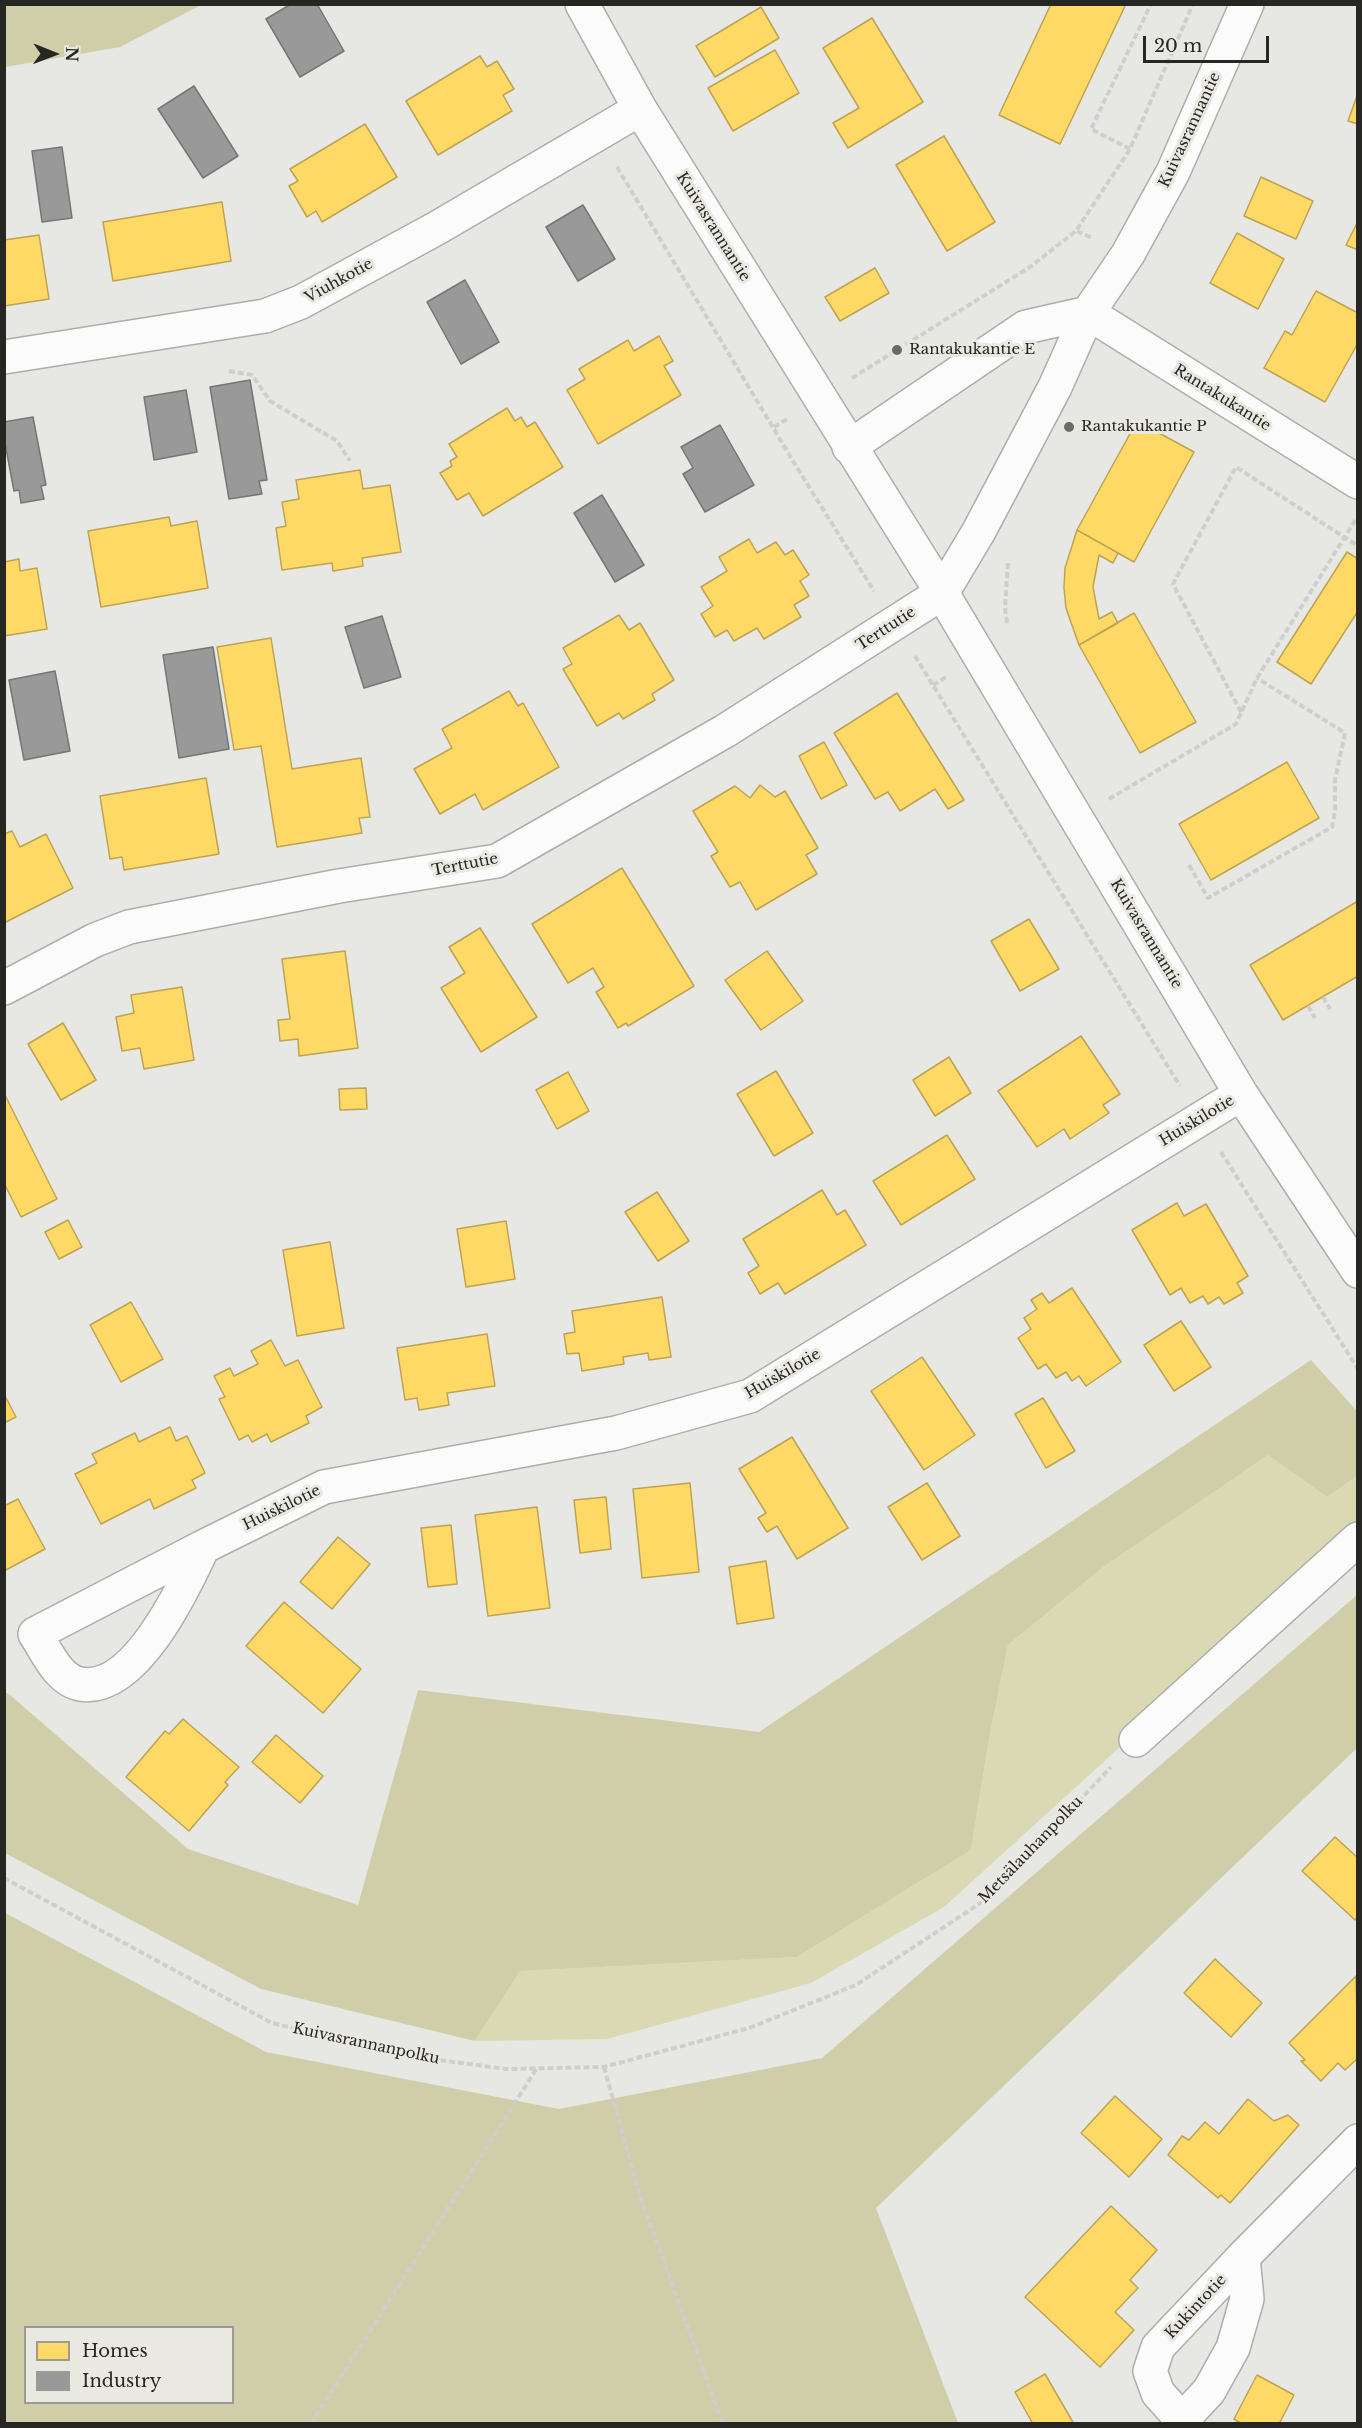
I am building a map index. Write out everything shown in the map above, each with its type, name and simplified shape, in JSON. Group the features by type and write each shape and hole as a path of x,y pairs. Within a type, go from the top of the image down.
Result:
{"street":[{"name":"Kuivasrannantie","path":"582,4 640,109 942,593 1241,1094 1358,1271"},
{"name":"Kuivasrannantie","path":"942,593 979,531 1056,387 1088,313 1128,254 1173,172 1247,4"},
{"name":"Viuhkotie","path":"4,357 265,316 301,302 437,228 640,109"},
{"path":"849,447 1026,327 1088,313"},
{"name":"Rantakukantie","path":"1088,313 1354,472"},
{"name":"Terttutie","path":"4,988 95,940 129,927 339,886 496,861 725,731 942,593"},
{"name":"Huiskilotie","path":"203,1547 179,1599 150,1642 128,1666 102,1682 80,1684 60,1673 35,1634 203,1547 324,1487 616,1433 750,1396 1241,1094"},
{"path":"1136,1740 1358,1539"},
{"path":"1243,2257 1358,2140"}],"path":[{"path":"1130,149 1091,129 1151,4"},
{"path":"774,427 1030,267 1076,231 1130,149 1193,4"},
{"path":"597,134 774,427 1200,1119 1358,1369"},
{"path":"230,371 252,375 270,400 337,441 350,461"},
{"path":"1242,713 1173,584 1236,467 1358,546"},
{"path":"1076,817 1224,734 1236,724 1257,678 1358,516"},
{"path":"1189,865 1208,898 1332,827 1335,812 1335,780 1345,733 1257,678"},
{"path":"1323,997 1330,1009"},
{"path":"1308,1006 1315,1018"},
{"name":"Metsälauhanpolku","path":"604,2067 749,2028 856,1985 988,1898 1136,1740"},
{"name":"Kuivasrannanpolku","path":"4,1878 272,2023 409,2056 506,2069 604,2067"},
{"path":"604,2067 640,2196 723,2424"},
{"path":"311,2424 538,2068"}],"green space":[{"path":"1268,1455 1327,1497 1357,1476 1357,1519 1142,1727 944,1907 811,1983 607,2039 475,2041 520,1971 797,1957 971,1850 988,1744 1008,1645 1102,1568"}],"shaded area":[{"path":"5,4 201,5 120,47 5,67"},
{"path":"1311,1360 1357,1411 1357,1476 1327,1497 1268,1455 1102,1568 1008,1645 988,1744 971,1850 797,1957 520,1971 475,2041 261,1989 5,1853 5,1692 188,1849 358,1905 418,1690 759,1732"},
{"path":"1357,1595 1357,1748 876,2208 958,2423 5,2423 5,1913 266,2052 559,2109 822,2058"}],"building: Homes":[{"path":"1051,4 1126,4 1060,144 999,115"},
{"path":"761,7 779,38 715,77 696,46"},
{"path":"872,18 923,102 848,148 833,123 859,108 823,48"},
{"path":"775,50 799,93 733,131 708,88"},
{"path":"480,56 487,67 497,61 514,89 503,95 512,111 438,155 406,101"},
{"path":"1358,93 1358,124 1348,121"},
{"path":"365,124 397,177 322,222 316,211 307,217 289,186 298,181 290,169"},
{"path":"944,136 995,222 947,251 896,165"},
{"path":"1261,177 1313,201 1296,239 1244,216"},
{"path":"222,202 231,261 113,281 103,222"},
{"path":"1358,221 1358,250 1346,245"},
{"path":"1237,233 1284,259 1258,309 1210,283"},
{"path":"39,235 49,299 4,306 4,240"},
{"path":"875,268 889,293 840,321 825,297"},
{"path":"1316,291 1358,313 1358,343 1325,402 1264,368 1285,331 1292,335"},
{"path":"659,336 673,361 664,366 681,395 598,444 567,390 585,379 579,369 628,340 634,351"},
{"path":"507,408 515,421 521,417 527,427 535,422 563,467 483,516 469,493 457,500 440,473 452,466 450,461 457,457 449,444"},
{"path":"1137,421 1194,452 1134,562 1077,530"},
{"path":"360,470 363,489 390,485 401,552 362,558 363,566 333,571 332,563 282,570 276,528 286,526 282,502 299,499 296,480"},
{"path":"169,517 171,526 197,521 208,588 101,607 88,531"},
{"path":"1077,530 1118,553 1113,563 1099,555 1093,587 1099,619 1112,612 1118,623 1079,645 1066,608 1064,588 1065,568"},
{"path":"749,539 757,553 776,542 785,555 793,550 809,575 800,581 809,596 794,605 801,617 764,639 757,628 734,641 727,630 715,637 701,614 713,606 701,587 727,571 719,557"},
{"path":"1347,552 1358,559 1358,611 1311,684 1277,662"},
{"path":"19,559 20,571 37,568 47,629 4,636 4,562"},
{"path":"1134,613 1196,722 1140,753 1079,645"},
{"path":"619,615 629,630 640,623 674,680 652,694 655,700 623,719 619,713 597,726 563,669 572,664 563,648"},
{"path":"271,638 292,769 361,758 370,817 359,818 362,833 277,847 261,746 234,750 217,647"},
{"path":"509,691 518,706 523,703 559,767 483,810 475,794 440,814 414,769 452,748 442,729"},
{"path":"897,693 964,800 948,809 935,789 900,811 888,792 875,799 834,733"},
{"path":"824,742 847,785 821,799 799,756"},
{"path":"1287,762 1319,818 1211,880 1179,824"},
{"path":"206,778 219,854 124,870 122,857 110,859 100,796"},
{"path":"760,785 775,797 785,791 818,848 806,855 817,874 756,910 740,882 730,887 711,856 718,852 693,811 735,786 750,798"},
{"path":"12,831 20,847 46,834 73,888 4,923 4,834"},
{"path":"622,868 694,986 628,1026 626,1023 618,1028 596,992 604,987 593,968 568,983 532,924"},
{"path":"1358,901 1358,976 1283,1020 1250,965"},
{"path":"1029,919 1059,969 1020,991 991,941"},
{"path":"480,928 537,1017 481,1052 441,988 465,973 449,947"},
{"path":"345,951 358,1048 299,1056 298,1039 280,1041 278,1020 290,1019 282,959"},
{"path":"767,951 803,1001 761,1030 725,980"},
{"path":"182,987 194,1060 144,1069 140,1048 122,1051 116,1017 134,1013 131,995"},
{"path":"63,1023 96,1080 61,1100 28,1044"},
{"path":"1081,1036 1120,1094 1103,1105 1109,1113 1070,1139 1064,1129 1037,1147 998,1091"},
{"path":"949,1057 971,1093 935,1116 913,1080"},
{"path":"776,1071 813,1133 774,1156 737,1094"},
{"path":"568,1072 589,1111 557,1129 536,1090"},
{"path":"366,1088 367,1109 340,1110 339,1089"},
{"path":"4,1093 57,1199 21,1217 4,1183"},
{"path":"947,1135 975,1179 901,1225 873,1181"},
{"path":"822,1190 837,1215 845,1210 866,1245 785,1294 778,1283 760,1294 748,1273 759,1266 743,1239"},
{"path":"657,1192 689,1241 658,1261 625,1212"},
{"path":"1177,1203 1184,1216 1206,1204 1248,1276 1237,1283 1243,1293 1224,1304 1219,1297 1208,1304 1203,1296 1190,1303 1181,1288 1170,1295 1132,1230"},
{"path":"68,1220 82,1247 59,1259 45,1232"},
{"path":"506,1221 515,1279 466,1287 457,1229"},
{"path":"330,1242 344,1328 297,1336 283,1250"},
{"path":"1072,1288 1121,1362 1086,1386 1079,1376 1072,1381 1066,1372 1056,1378 1046,1364 1038,1369 1018,1338 1031,1329 1024,1318 1037,1309 1031,1300 1042,1293 1049,1303"},
{"path":"662,1297 671,1357 649,1360 648,1353 623,1357 624,1364 582,1371 579,1353 567,1354 564,1334 575,1332 572,1311"},
{"path":"131,1302 163,1359 121,1382 90,1325"},
{"path":"1181,1321 1211,1367 1174,1391 1144,1345"},
{"path":"487,1334 495,1386 447,1393 449,1405 419,1410 417,1398 405,1400 397,1348"},
{"path":"271,1340 285,1366 298,1360 322,1407 306,1416 309,1423 271,1442 267,1434 252,1442 248,1435 239,1440 219,1399 225,1397 214,1376 230,1368 234,1376 258,1364 251,1351"},
{"path":"922,1357 975,1435 924,1470 871,1391"},
{"path":"4,1394 16,1417 4,1423"},
{"path":"1043,1398 1075,1451 1046,1468 1015,1414"},
{"path":"170,1427 176,1441 187,1436 205,1473 192,1480 196,1488 154,1509 150,1499 101,1524 75,1474 97,1463 92,1454 135,1433 139,1442"},
{"path":"792,1437 848,1528 797,1559 777,1526 767,1532 758,1518 766,1513 739,1469"},
{"path":"690,1483 699,1572 642,1578 633,1489"},
{"path":"927,1483 960,1536 922,1560 888,1507"},
{"path":"606,1497 611,1549 580,1553 574,1500"},
{"path":"18,1499 45,1549 4,1571 4,1506"},
{"path":"537,1507 550,1608 488,1616 475,1515"},
{"path":"451,1525 457,1584 428,1587 421,1528"},
{"path":"338,1537 370,1564 332,1609 300,1582"},
{"path":"766,1561 774,1618 737,1624 729,1567"},
{"path":"284,1602 361,1669 323,1713 246,1646"},
{"path":"183,1719 239,1767 225,1782 228,1785 189,1831 126,1777 165,1731 169,1734"},
{"path":"276,1735 323,1776 300,1803 252,1762"},
{"path":"1335,1837 1358,1858 1358,1917 1355,1920 1302,1871"},
{"path":"1215,1959 1262,2003 1231,2037 1184,1993"},
{"path":"1356,1976 1358,2058 1345,2070 1338,2063 1321,2081 1301,2061 1305,2060 1289,2043"},
{"path":"1115,2096 1162,2139 1129,2177 1081,2133"},
{"path":"1248,2099 1274,2121 1288,2115 1299,2125 1230,2203 1221,2195 1218,2198 1168,2155 1182,2136 1189,2140 1205,2122 1219,2134"},
{"path":"1111,2206 1157,2250 1130,2280 1138,2288 1115,2312 1134,2330 1100,2367 1025,2297"},
{"path":"1045,2374 1074,2424 1033,2424 1015,2392"},
{"path":"1257,2375 1294,2395 1279,2424 1242,2424 1234,2419"}],"building: Industry":[{"path":"291,4 317,4 344,51 300,77 266,19"},
{"path":"194,86 238,156 203,178 158,109"},
{"path":"62,147 72,218 42,222 32,151"},
{"path":"583,205 615,259 578,281 546,227"},
{"path":"465,280 499,342 461,364 427,302"},
{"path":"250,380 267,480 259,481 262,494 229,499 210,387"},
{"path":"186,390 197,452 154,460 144,397"},
{"path":"33,417 46,485 41,486 44,499 21,503 19,490 14,491 4,438 4,422"},
{"path":"720,425 754,485 705,512 683,474 693,468 681,447"},
{"path":"602,495 644,565 615,582 574,513"},
{"path":"382,616 401,677 364,688 345,627"},
{"path":"213,647 229,749 179,758 163,655"},
{"path":"55,671 70,751 24,760 9,680"}],"place":[{"name":"Rantakukantie E","path":"897,350"},
{"name":"Rantakukantie P","path":"1069,427"}]}
